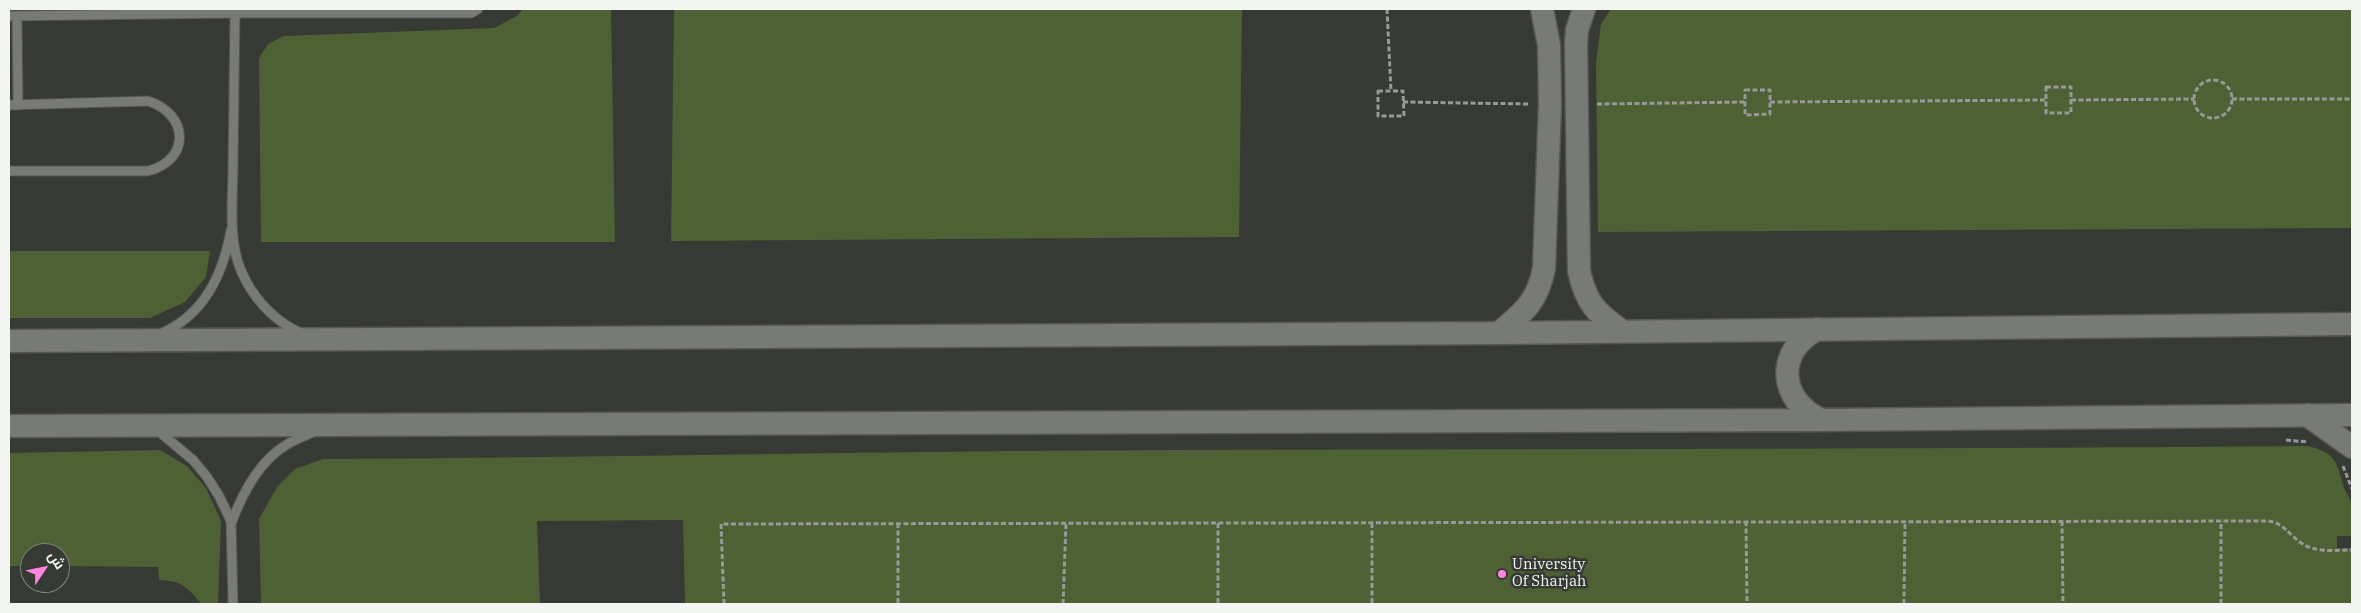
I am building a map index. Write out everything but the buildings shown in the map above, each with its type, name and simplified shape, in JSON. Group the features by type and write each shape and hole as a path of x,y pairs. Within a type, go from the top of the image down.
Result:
{"street":[{"path":"1499,332 1532,303 1541,285 1546,245 1550,104 1549,45 1542,9"},
{"path":"1584,9 1577,30 1576,44 1579,271 1583,290 1592,306 1622,331"},
{"path":"1548,189 1577,188"},
{"path":"9,340 1499,332 2352,324"},
{"path":"1818,329 1800,341 1789,359 1787,370 1790,391 1796,401 1803,409 1822,420"},
{"path":"2306,415 2352,447"},
{"path":"9,426 150,424 1822,420 2352,415"}],"lane":[{"path":"9,171 148,171 160,168 170,160 177,149 180,136 178,124 171,113 161,105 148,101 13,105 13,16 235,13 471,13 478,9"},
{"path":"235,13 232,220 239,266 248,286 261,304 277,318 296,330 316,339"},
{"path":"151,338 171,330 203,302 215,284 223,264 232,220"},
{"path":"150,424 192,460 207,477 219,496 231,524 233,604"},
{"path":"231,524 243,496 255,476 269,459 286,444 329,425"}],"path":[{"path":"1387,9 1390,91"},
{"path":"2213,80 2229,88 2232,99 2224,115 2213,118 2202,115 2198,111 2194,99 2197,88 2213,80"},
{"path":"2046,87 2071,87 2072,112 2046,113 2046,100 2046,87"},
{"path":"1745,90 1770,90 1770,102 1770,114 1745,115 1745,90"},
{"path":"1378,91 1390,91 1403,91 1404,116 1378,116 1378,91"},
{"path":"2071,100 2194,99"},
{"path":"2232,99 2352,99"},
{"path":"1770,102 2046,100"},
{"path":"1904,604 1905,521"},
{"path":"2062,521 2063,604"},
{"path":"2220,604 2221,521"},
{"path":"724,604 721,524 2221,521 2276,522 2282,524 2302,544 2313,549 2352,550"},
{"path":"1372,522 1372,604"},
{"path":"1746,522 1747,604"},
{"path":"1063,604 1066,523"},
{"path":"1218,523 1218,604"},
{"path":"898,524 898,604"}],"green space":[{"path":"523,9 611,9 615,242 261,242 259,58 268,44 284,36 494,28 517,16"},
{"path":"674,9 1242,9 1239,237 671,241"},
{"path":"1611,9 2352,9 2352,228 1598,232 1596,64 1601,24"},
{"path":"9,251 210,251 206,277 185,302 150,318 9,318"},
{"path":"2307,446 2325,452 2335,461 2351,502 2353,511 2352,536 2337,536 2337,548 2352,548 2352,604 685,604 683,520 537,521 540,604 261,604 259,519 277,487 295,469 323,459 1011,451"},
{"path":"160,450 187,466 206,488 221,521 218,604 202,604 184,586 174,582 159,580 158,567 70,566 70,543 20,543 20,566 9,566 9,453"}],"place":[{"name":"University Of Sharjah","path":"1502,574"}]}
